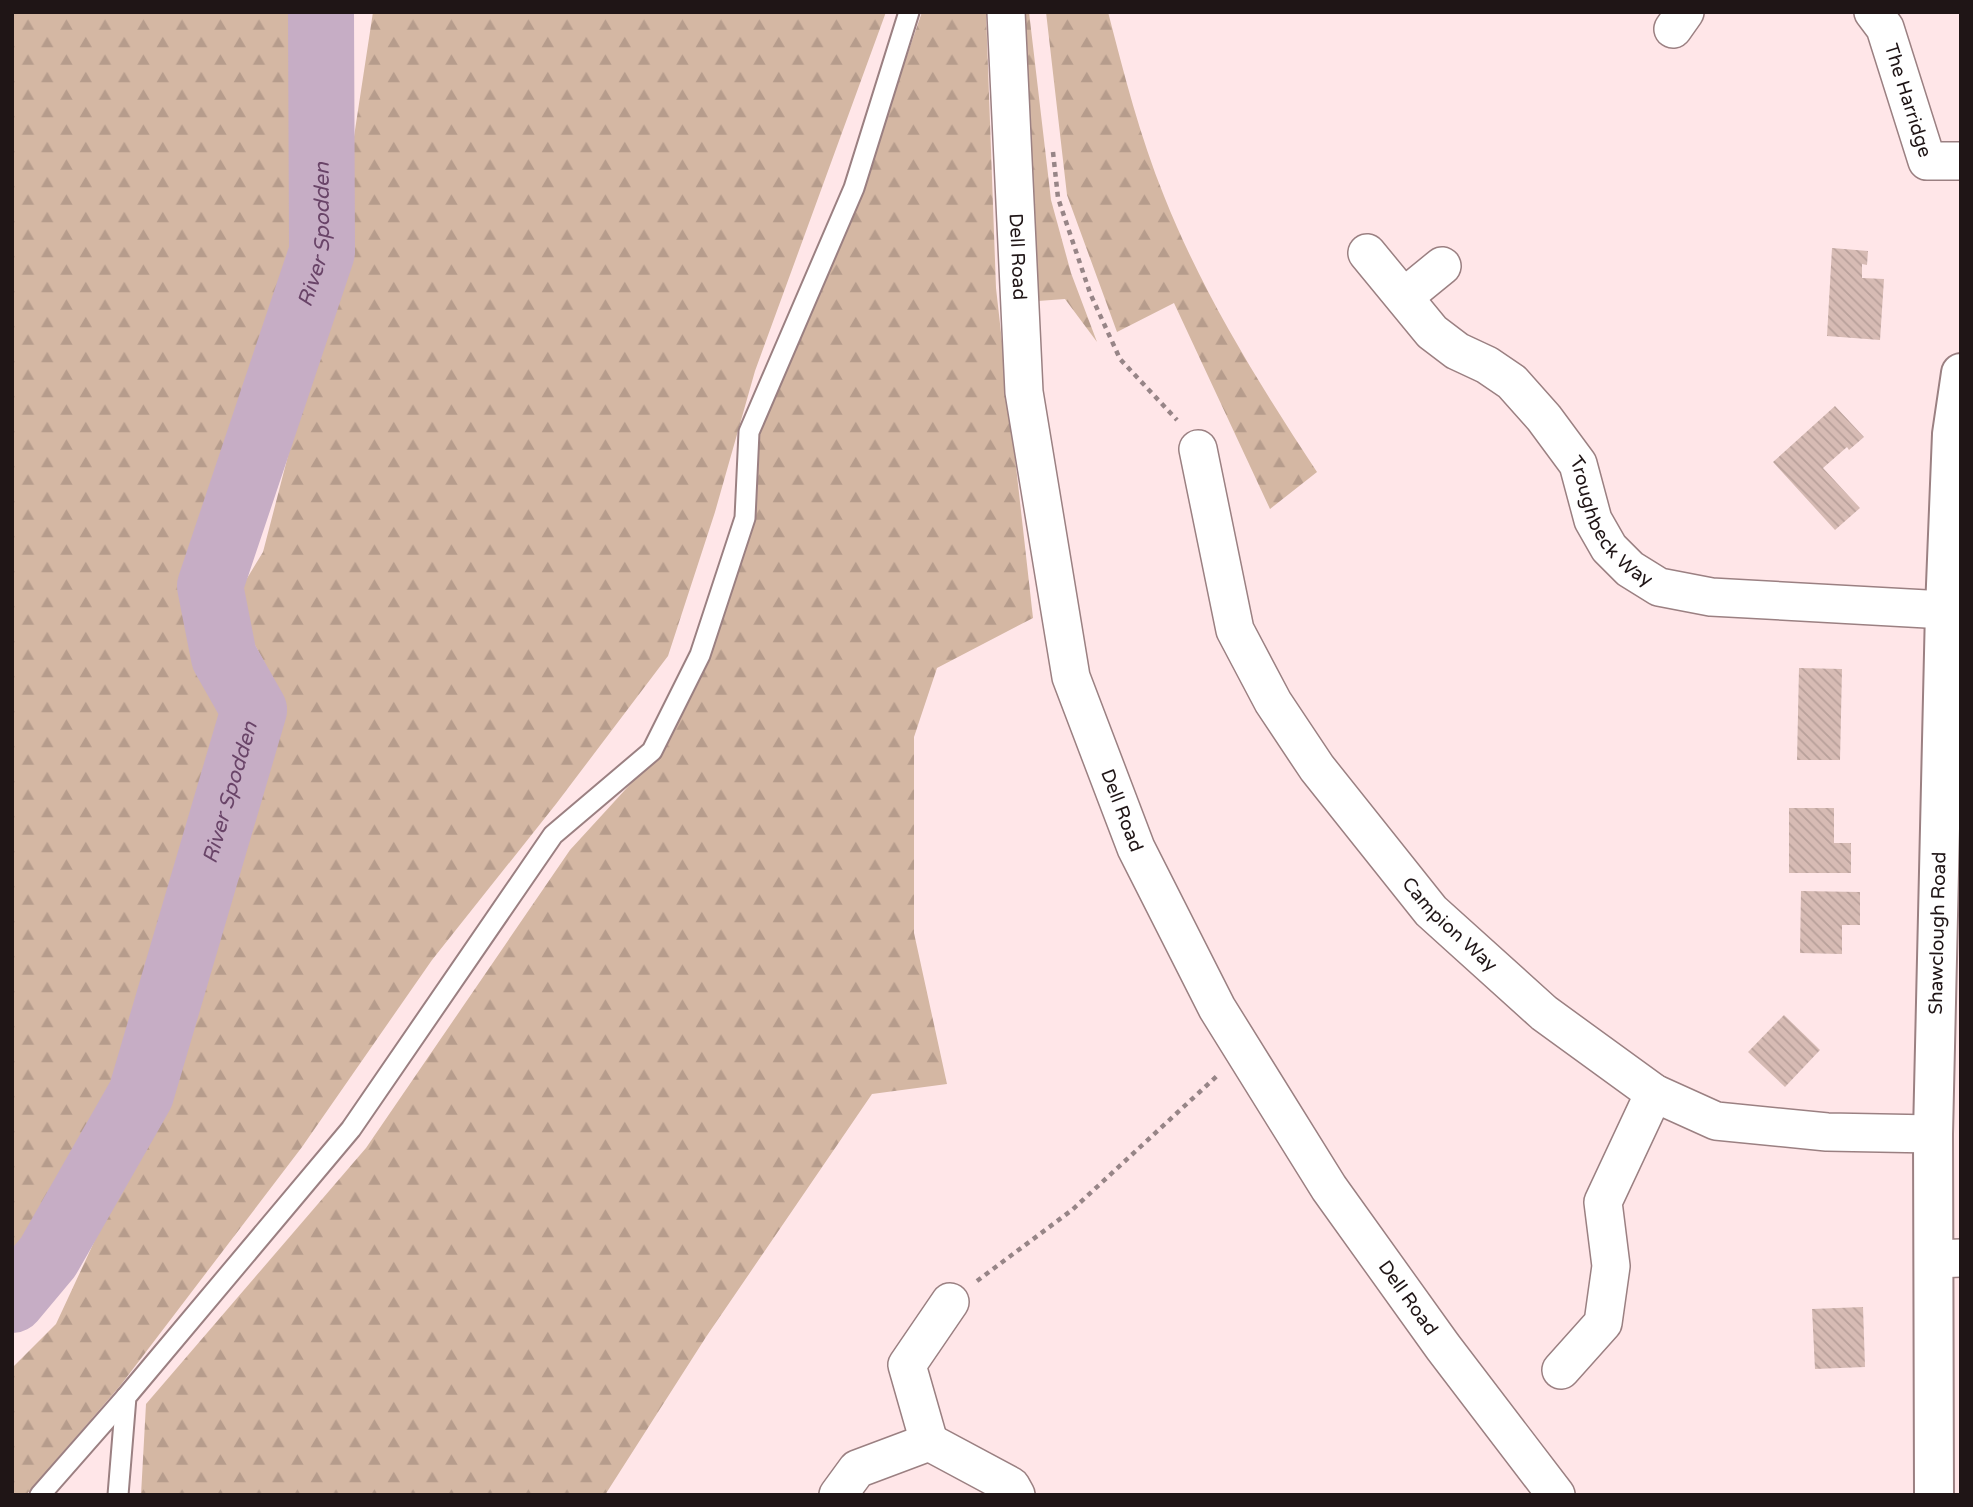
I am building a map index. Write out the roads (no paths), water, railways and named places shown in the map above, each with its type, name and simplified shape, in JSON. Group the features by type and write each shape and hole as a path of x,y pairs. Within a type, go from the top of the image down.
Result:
{"main road":[{"name":"Shawclough Road","path":"1934,1495 1947,1258 1933,1134 1945,610 1961,373"}],"street":[{"name":"Dell Road","path":"1006,12 1024,392 1071,677 1136,848 1217,1008 1329,1188 1443,1347 1556,1495"},
{"name":"The Harridge","path":"1873,12 1885,28 1927,161 1961,161"},
{"name":"Troughbeck Way","path":"1367,253 1432,331 1457,351 1487,365 1512,382 1536,409 1578,464 1593,520 1609,548 1630,569 1659,586 1710,597 1945,610"},
{"path":"1404,297 1442,266"},
{"name":"Campion Way","path":"1198,449 1235,630 1273,702 1317,768 1431,911 1544,1013 1654,1093 1716,1121 1827,1132 1933,1134"},
{"path":"1562,1370 1603,1323 1611,1266 1602,1202 1654,1093"},
{"path":"950,1302 907,1365 929,1441 1011,1486 1016,1495"},
{"path":"838,1495 857,1469 929,1441"}],"lane":[{"path":"40,1495 351,1129 553,835 652,751 700,655 745,518 749,432 854,188 909,12"},
{"path":"118,1495 126,1397"}],"waterway":[{"name":"River Spodden","path":"12,1300 48,1257 141,1094 254,710 224,657 210,586 322,252 321,12"}]}
